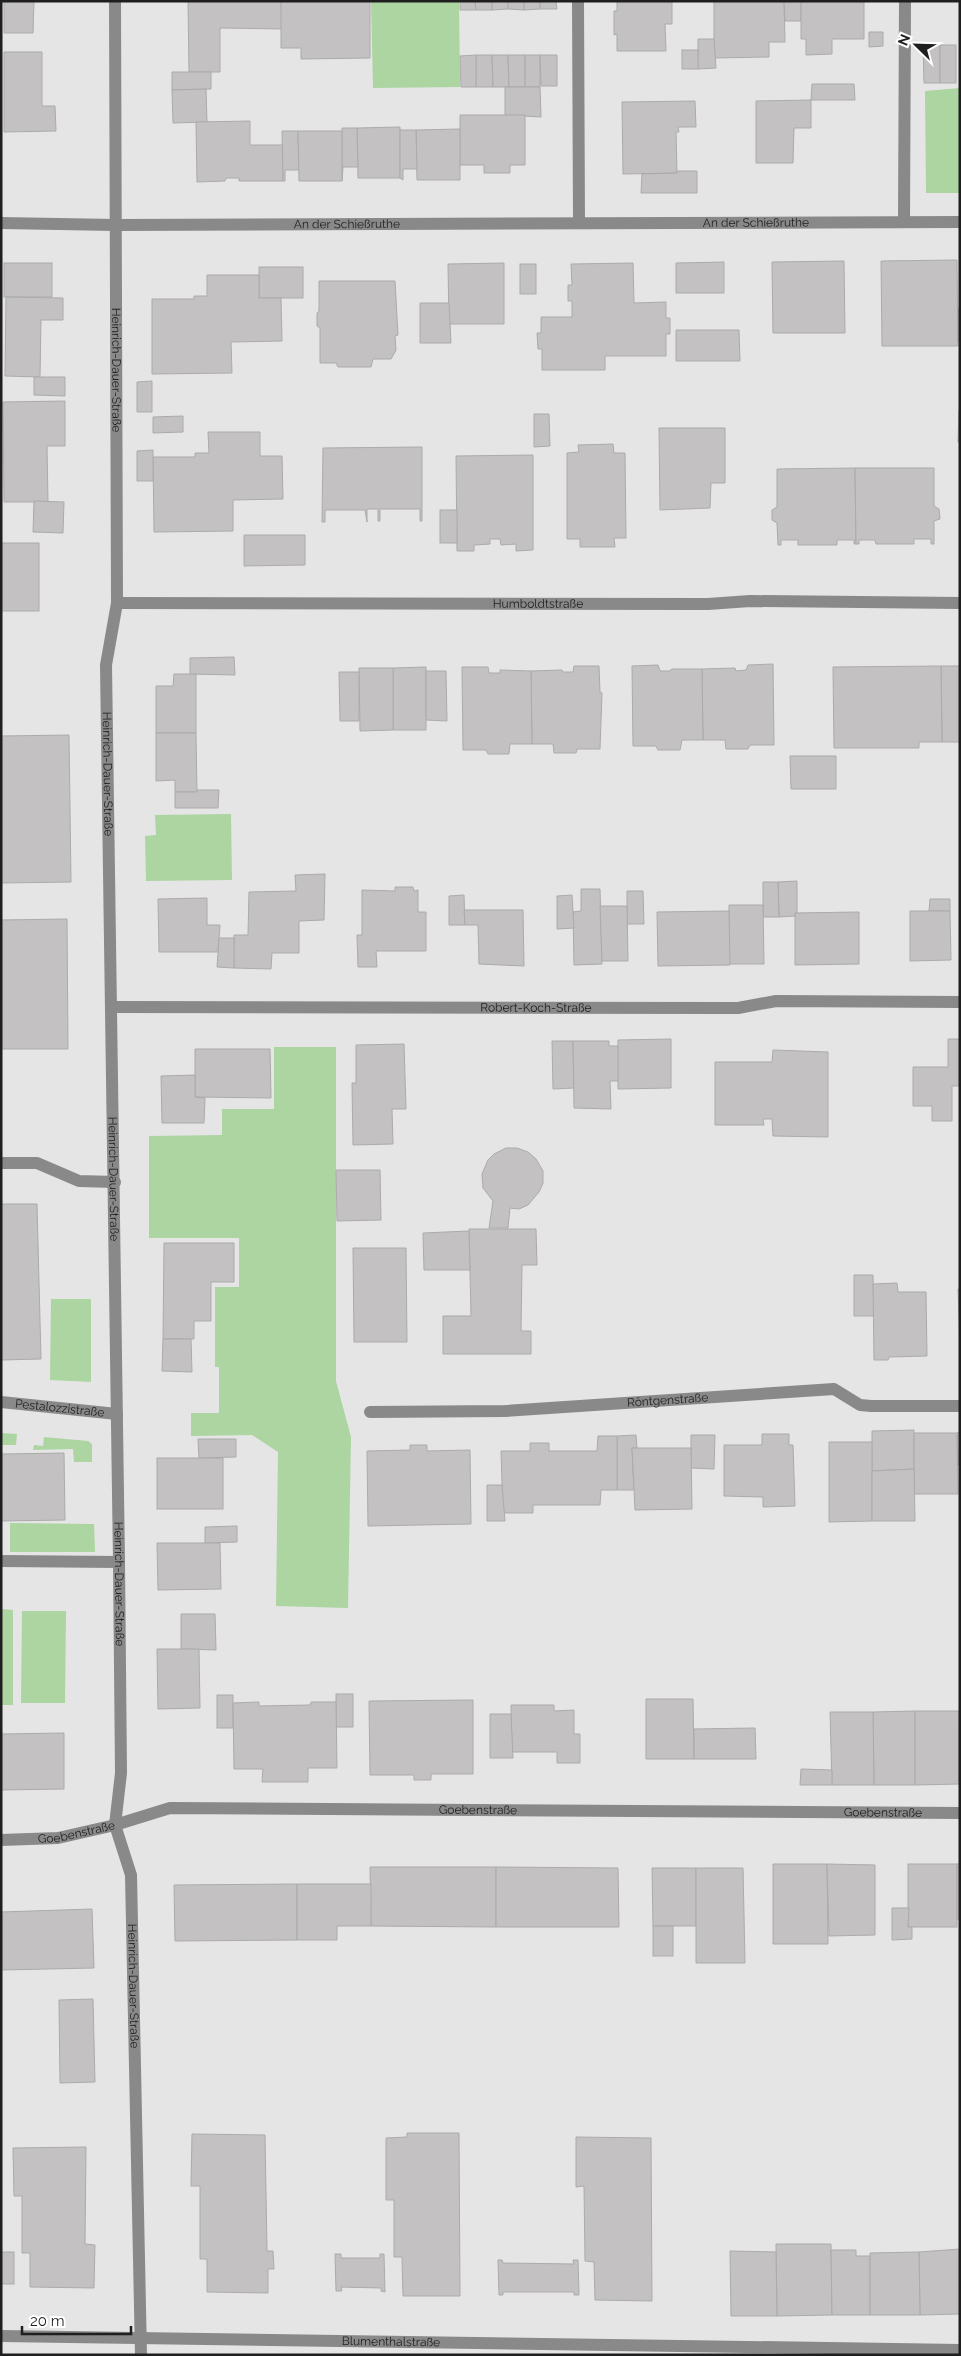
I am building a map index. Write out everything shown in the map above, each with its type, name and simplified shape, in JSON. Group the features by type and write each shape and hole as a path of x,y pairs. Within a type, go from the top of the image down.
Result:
{"street":[{"name":"Heinrich-Dauer-Straße","path":"115,1 117,603 106,665 120,1562 120,1773 115,1825 131,1875 141,2355"},
{"path":"578,1 579,223"},
{"path":"904,222 905,1"},
{"name":"An der Schießruthe","path":"1,223 115,225 960,222"},
{"name":"Humboldtstraße","path":"117,603 708,604 750,601 960,603"},
{"name":"Robert-Koch-Straße","path":"111,1007 738,1008 776,1001 960,1002"},
{"path":"1,1163 37,1163 79,1181 115,1182"},
{"name":"Röntgenstraße","path":"370,1412 505,1411 834,1389 860,1405 960,1406"},
{"name":"Pestalozzistraße","path":"1,1402 117,1414"},
{"path":"1,1561 120,1562"},
{"name":"Goebenstraße","path":"1,1840 58,1838 115,1825 170,1808 960,1813"},
{"name":"Blumenthalstraße","path":"1,2336 960,2350"}],"green space":[{"path":"371,1 459,1 460,87 373,88"},
{"path":"960,88 960,193 926,193 925,91"},
{"path":"231,814 232,880 146,881 145,836 156,835 155,815"},
{"path":"274,1047 336,1047 336,1381 351,1437 348,1608 276,1606 278,1452 252,1435 191,1436 191,1413 219,1413 219,1367 215,1367 215,1287 239,1287 239,1238 149,1238 149,1136 222,1135 222,1109 274,1109"},
{"path":"51,1299 91,1299 91,1382 50,1380"},
{"path":"1,1433 17,1434 16,1445 1,1445"},
{"path":"44,1437 88,1441 92,1444 92,1462 74,1462 73,1449 33,1450 34,1445 43,1446"},
{"path":"10,1523 94,1524 95,1552 10,1552"},
{"path":"1,1609 13,1610 13,1705 1,1705"},
{"path":"22,1611 66,1611 65,1703 21,1703"}],"building":[{"path":"4,1 34,1 33,33 4,33"},
{"path":"188,1 281,1 282,29 220,28 220,72 189,72"},
{"path":"281,1 370,1 370,58 301,59 301,48 281,48"},
{"path":"460,1 475,1 476,10 460,10"},
{"path":"475,1 492,1 492,10 476,10"},
{"path":"492,1 508,1 508,9 492,10"},
{"path":"508,1 524,1 524,10 508,9"},
{"path":"524,1 540,1 540,9 524,10"},
{"path":"540,1 556,1 557,9 540,9"},
{"path":"617,1 672,1 672,24 665,24 666,51 617,51 617,34 614,35 614,11 617,11"},
{"path":"714,1 784,1 785,42 769,42 769,57 714,58"},
{"path":"784,1 801,1 801,21 785,21"},
{"path":"801,1 864,1 864,39 832,39 832,54 806,55 806,39 801,39"},
{"path":"869,32 883,32 883,46 869,47"},
{"path":"698,39 714,39 716,68 698,69"},
{"path":"923,45 940,45 940,83 924,83"},
{"path":"940,45 956,45 956,83 940,83"},
{"path":"682,50 698,50 698,69 682,69"},
{"path":"4,52 42,52 42,106 55,106 56,131 4,132"},
{"path":"476,55 492,55 493,87 476,87"},
{"path":"476,55 476,87 461,87 460,56"},
{"path":"492,55 508,55 509,87 493,87"},
{"path":"508,55 525,55 525,87 509,87"},
{"path":"525,55 540,55 540,87 525,87"},
{"path":"540,55 557,55 557,86 541,86"},
{"path":"172,72 211,72 211,89 172,90"},
{"path":"812,84 854,84 855,100 811,100"},
{"path":"505,87 540,87 541,117 505,115"},
{"path":"206,89 207,122 173,123 172,90"},
{"path":"811,100 811,128 794,128 793,163 756,163 756,101"},
{"path":"695,101 696,127 678,127 679,132 676,132 677,173 623,174 622,102"},
{"path":"460,115 525,115 525,165 510,165 510,173 484,173 484,165 460,165"},
{"path":"250,121 250,145 283,145 283,181 239,181 239,178 226,178 225,181 197,182 196,122"},
{"path":"400,127 400,178 358,178 357,128"},
{"path":"342,128 357,128 358,167 343,167 342,181"},
{"path":"460,129 460,180 417,180 416,130"},
{"path":"400,130 416,130 417,169 403,169 403,180 400,178"},
{"path":"282,131 298,131 299,170 285,170 285,181 283,181"},
{"path":"298,131 342,131 342,181 299,181"},
{"path":"676,171 697,171 697,193 641,193 642,174 677,173"},
{"path":"957,260 958,346 882,346 881,261"},
{"path":"844,261 845,333 773,333 772,262"},
{"path":"724,262 724,293 676,293 676,263"},
{"path":"4,263 52,263 52,297 4,297"},
{"path":"504,263 504,324 449,324 448,264"},
{"path":"633,263 634,303 666,302 666,318 670,318 670,334 666,334 666,356 605,356 605,370 542,370 542,349 538,349 537,333 541,333 541,317 572,317 572,301 568,301 568,285 572,285 571,264"},
{"path":"520,264 536,264 536,294 520,294"},
{"path":"259,267 303,267 303,298 259,298"},
{"path":"207,275 259,275 259,298 281,298 282,341 231,342 232,373 152,374 152,299 194,299 194,296 207,296"},
{"path":"319,281 395,281 398,335 395,336 396,350 391,359 373,359 371,367 338,367 336,363 320,363 320,328 317,326"},
{"path":"6,297 63,298 63,320 41,320 40,377 5,376"},
{"path":"420,303 449,303 451,343 420,343"},
{"path":"958,309 960,309 960,341 958,341"},
{"path":"676,330 739,330 740,361 676,361"},
{"path":"34,377 65,377 65,396 34,395"},
{"path":"152,381 152,412 137,412 137,382"},
{"path":"65,401 65,446 47,446 48,502 4,502 3,402"},
{"path":"959,410 960,442 958,442"},
{"path":"534,414 549,414 550,446 534,447"},
{"path":"183,416 183,432 153,433 153,417"},
{"path":"659,428 725,428 725,483 711,483 710,508 660,510"},
{"path":"208,432 260,432 260,456 282,456 283,499 233,500 233,531 154,532 153,457 195,457 195,453 209,453"},
{"path":"613,444 614,453 625,453 626,538 614,538 615,547 580,547 580,539 567,539 567,453 579,452 578,445"},
{"path":"422,447 422,521 420,521 420,509 380,509 380,521 378,521 378,509 367,509 367,522 365,510 325,510 325,522 322,522 323,448"},
{"path":"153,450 153,481 137,481 137,451"},
{"path":"533,455 533,550 516,551 516,544 501,545 500,539 490,539 490,544 474,545 474,551 457,551 456,456"},
{"path":"855,468 856,544 854,544 854,540 837,540 837,545 798,545 798,540 781,540 781,545 778,545 777,523 772,520 772,510 777,507 777,469"},
{"path":"855,468 934,468 934,506 939,509 940,519 934,521 934,544 931,544 931,539 914,539 914,544 876,544 875,540 859,540 859,544 856,544"},
{"path":"34,501 64,502 63,533 33,532"},
{"path":"440,510 457,510 457,543 440,543"},
{"path":"244,535 305,535 305,565 244,566"},
{"path":"1,543 39,543 39,611 1,611"},
{"path":"234,657 235,675 190,674 190,658"},
{"path":"773,664 774,745 750,745 748,749 726,749 725,740 703,740 702,669 735,668 736,671 746,670 748,665"},
{"path":"658,665 660,671 702,669 703,740 682,740 680,750 658,750 656,746 633,746 632,666"},
{"path":"574,666 599,666 600,692 602,693 600,749 577,749 576,753 554,753 553,744 532,744 531,671 562,670 563,672 573,672"},
{"path":"941,666 960,666 960,742 942,742"},
{"path":"941,666 942,742 919,742 919,748 834,748 833,667"},
{"path":"426,667 426,730 393,730 393,668"},
{"path":"462,667 488,667 489,673 500,673 500,670 531,671 532,744 510,744 509,754 488,754 486,750 463,750"},
{"path":"359,668 393,668 393,730 360,731"},
{"path":"426,671 446,671 447,721 426,720"},
{"path":"339,672 359,672 359,721 340,721"},
{"path":"174,674 196,674 196,733 156,733 156,686 173,686"},
{"path":"156,733 196,733 197,792 175,792 175,780 156,781"},
{"path":"69,735 71,882 1,883 1,736"},
{"path":"790,756 836,756 836,789 791,789"},
{"path":"197,790 219,790 218,808 175,808 175,792 197,792"},
{"path":"325,874 324,920 299,921 299,953 272,953 271,969 234,968 234,935 248,935 249,892 296,891 295,875"},
{"path":"797,881 797,913 795,913 795,916 779,917 778,882"},
{"path":"763,882 778,882 779,917 763,917"},
{"path":"395,887 413,887 414,891 418,890 418,912 426,912 426,951 376,951 377,967 358,967 357,935 362,935 362,890 395,891"},
{"path":"581,889 600,889 602,964 574,965 573,912 581,911"},
{"path":"627,891 643,891 644,924 627,924"},
{"path":"464,895 465,925 449,925 449,896"},
{"path":"572,895 574,928 557,929 557,896"},
{"path":"207,898 207,925 220,925 218,952 159,952 158,899"},
{"path":"930,899 950,899 950,911 929,911"},
{"path":"729,905 763,905 764,964 729,964"},
{"path":"600,906 627,906 628,961 602,961"},
{"path":"464,910 523,910 524,966 479,964 478,925 465,925"},
{"path":"729,911 730,965 658,966 657,912"},
{"path":"910,911 950,911 951,960 910,961"},
{"path":"859,912 859,964 795,965 795,913"},
{"path":"67,919 68,1049 1,1049 1,920"},
{"path":"219,938 234,938 234,968 217,967"},
{"path":"671,1039 671,1088 618,1089 618,1040"},
{"path":"948,1039 960,1039 960,1086 952,1086 952,1121 932,1121 932,1106 913,1106 913,1067 948,1067"},
{"path":"552,1041 573,1041 574,1088 553,1089"},
{"path":"573,1041 609,1041 609,1046 618,1046 618,1081 610,1081 611,1109 574,1108"},
{"path":"404,1044 406,1109 392,1109 393,1144 353,1145 352,1083 356,1083 356,1045"},
{"path":"195,1049 270,1049 271,1098 195,1097"},
{"path":"773,1050 828,1052 828,1137 773,1136 772,1119 763,1119 764,1125 715,1125 715,1062 772,1062"},
{"path":"195,1075 195,1097 205,1098 204,1123 162,1123 161,1076"},
{"path":"506,1148 517,1148 528,1152 536,1159 543,1171 543,1183 539,1192 528,1205 519,1209 510,1208 508,1228 489,1228 493,1201 483,1188 482,1174 488,1160 494,1154"},
{"path":"336,1170 380,1170 381,1220 337,1221"},
{"path":"1,1204 37,1204 41,1359 1,1360"},
{"path":"469,1229 536,1229 537,1265 522,1265 521,1331 531,1331 531,1354 443,1354 443,1316 471,1316"},
{"path":"469,1231 470,1270 424,1270 423,1233"},
{"path":"164,1243 234,1243 234,1282 211,1282 211,1321 194,1321 194,1339 163,1339"},
{"path":"353,1248 406,1248 407,1342 354,1342"},
{"path":"854,1275 873,1275 874,1316 854,1316"},
{"path":"897,1283 898,1292 926,1292 927,1356 889,1357 888,1360 874,1360 873,1284"},
{"path":"958,1289 960,1289 960,1346"},
{"path":"163,1339 191,1339 192,1372 162,1371"},
{"path":"914,1430 914,1469 872,1471 872,1431"},
{"path":"960,1432 960,1465 958,1465 957,1433"},
{"path":"914,1433 957,1433 958,1494 914,1494"},
{"path":"762,1434 789,1434 789,1445 793,1445 795,1506 763,1507 763,1497 724,1496 724,1445 762,1445"},
{"path":"636,1435 637,1448 632,1448 634,1490 617,1490 617,1436"},
{"path":"691,1435 715,1435 714,1469 691,1468"},
{"path":"598,1436 617,1436 617,1490 601,1490 600,1505 533,1505 533,1513 503,1513 501,1451 530,1451 530,1443 549,1443 549,1451 597,1451"},
{"path":"198,1439 236,1439 236,1457 199,1458"},
{"path":"829,1442 872,1442 872,1521 829,1522"},
{"path":"410,1445 427,1445 427,1451 470,1450 471,1524 368,1526 367,1451 410,1450"},
{"path":"632,1448 691,1448 692,1509 635,1510"},
{"path":"64,1453 65,1520 1,1521 1,1454"},
{"path":"157,1458 223,1458 223,1509 157,1509"},
{"path":"914,1469 915,1521 872,1521 872,1471"},
{"path":"487,1485 502,1485 505,1521 487,1521"},
{"path":"237,1526 237,1542 205,1543 205,1527"},
{"path":"157,1543 220,1543 221,1589 158,1590"},
{"path":"181,1614 215,1614 216,1650 181,1649"},
{"path":"157,1649 199,1649 200,1708 158,1709"},
{"path":"336,1694 353,1694 353,1727 336,1727"},
{"path":"217,1695 233,1695 233,1728 217,1728"},
{"path":"646,1699 693,1699 694,1759 646,1759"},
{"path":"473,1700 473,1774 431,1774 431,1780 414,1780 414,1775 370,1775 369,1701"},
{"path":"259,1702 259,1706 310,1705 311,1702 336,1702 337,1768 308,1768 308,1782 262,1782 263,1769 234,1769 233,1703"},
{"path":"511,1705 554,1705 554,1711 574,1710 574,1734 580,1734 580,1763 557,1763 557,1752 512,1752"},
{"path":"915,1711 915,1785 874,1785 873,1712"},
{"path":"915,1711 959,1711 959,1784 915,1785"},
{"path":"830,1712 873,1712 874,1785 832,1785"},
{"path":"490,1714 511,1714 513,1758 490,1758"},
{"path":"755,1728 756,1759 694,1759 694,1729"},
{"path":"960,1732 960,1784 959,1784"},
{"path":"64,1733 64,1789 1,1790 1,1734"},
{"path":"801,1769 832,1770 832,1785 800,1785"},
{"path":"773,1864 827,1864 828,1944 773,1944"},
{"path":"827,1864 875,1865 875,1935 829,1936"},
{"path":"908,1864 957,1864 957,1927 908,1927"},
{"path":"957,1864 960,1864 960,1919 957,1919"},
{"path":"370,1867 496,1867 496,1927 371,1926"},
{"path":"496,1867 618,1868 619,1927 496,1927"},
{"path":"652,1868 696,1868 696,1926 653,1926"},
{"path":"696,1868 743,1868 745,1963 696,1963"},
{"path":"297,1884 297,1940 175,1941 174,1885"},
{"path":"297,1884 371,1884 371,1926 337,1926 337,1940 297,1940"},
{"path":"892,1908 909,1908 908,1927 912,1927 912,1939 892,1940"},
{"path":"92,1909 94,1968 1,1970 1,1912"},
{"path":"653,1926 673,1926 673,1956 653,1956"},
{"path":"93,1999 95,2082 60,2083 59,2000"},
{"path":"407,2133 459,2133 460,2296 403,2296 402,2257 394,2257 394,2200 386,2200 386,2138 407,2137"},
{"path":"192,2134 265,2135 267,2251 273,2251 274,2269 268,2269 268,2293 207,2292 207,2259 200,2259 200,2186 191,2186"},
{"path":"576,2137 651,2138 652,2301 595,2300 594,2262 585,2261 584,2186 576,2187"},
{"path":"86,2147 85,2244 95,2245 94,2288 30,2287 30,2253 22,2253 22,2196 14,2196 13,2148"},
{"path":"776,2244 831,2244 832,2315 777,2316"},
{"path":"960,2249 960,2314 920,2315 919,2252"},
{"path":"831,2250 856,2250 856,2256 870,2256 870,2315 832,2315"},
{"path":"730,2251 776,2252 777,2316 731,2316"},
{"path":"1,2252 14,2252 14,2284 1,2284"},
{"path":"919,2252 920,2315 870,2315 870,2253"},
{"path":"335,2254 341,2254 341,2258 380,2258 380,2254 384,2254 385,2292 381,2291 381,2288 341,2287 342,2291 336,2291"},
{"path":"498,2260 502,2260 503,2263 574,2264 573,2260 578,2260 579,2295 574,2295 574,2292 503,2292 503,2295 499,2295"}]}
